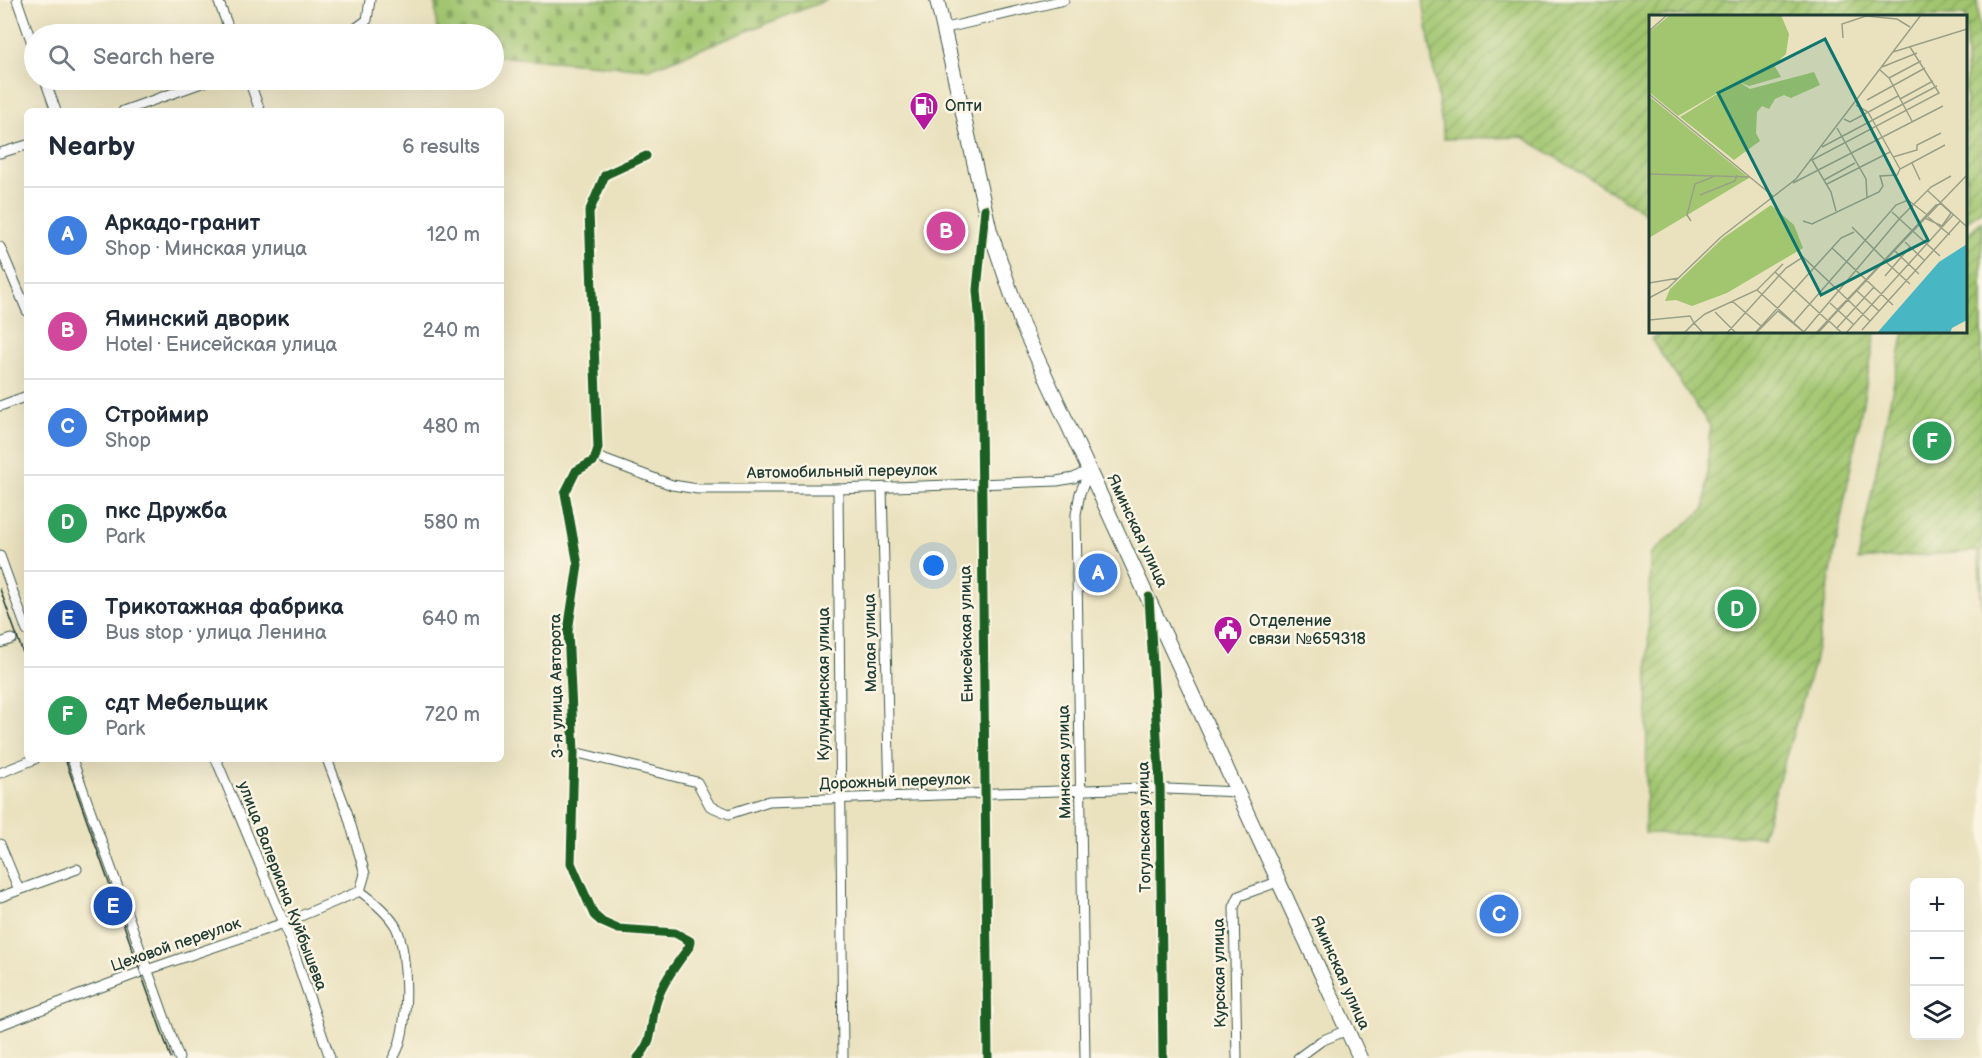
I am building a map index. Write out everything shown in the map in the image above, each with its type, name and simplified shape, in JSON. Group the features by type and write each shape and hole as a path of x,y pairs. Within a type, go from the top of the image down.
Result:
{"main road":[{"name":"Яминская улица","path":"936,0 985,209 1002,273 1022,325 1360,1058"}],"street":[{"path":"17,0 25,24"},
{"path":"218,0 227,24"},
{"path":"362,24 368,17 370,0"},
{"path":"942,29 1064,0"},
{"path":"49,90 56,108"},
{"path":"131,108 182,90"},
{"path":"253,90 259,108"},
{"path":"0,153 24,145"},
{"path":"597,457 589,212 605,175 646,156"},
{"name":"Енисейская улица","path":"985,209 977,290 980,325 988,1058"},
{"path":"0,247 5,271 24,306"},
{"path":"0,406 24,397"},
{"name":"Автомобильный переулок","path":"597,457 681,487 762,490 1065,481 1090,469"},
{"name":"3-я улица Авторота","path":"597,457 576,471 565,493 578,565 568,631 574,752 571,863 594,915 618,929 675,933 690,941 689,947 660,993 654,1010 651,1041 638,1058"},
{"name":"Минская улица","path":"1085,1058 1076,514 1080,493 1090,469"},
{"name":"Малая улица","path":"882,488 890,797"},
{"name":"Кулундинская улица","path":"838,489 843,1058"},
{"path":"0,556 24,623"},
{"name":"Тогульская улица","path":"1149,597 1160,789 1163,1058"},
{"path":"0,643 12,639"},
{"name":"Дорожный переулок","path":"574,752 697,782 710,806 729,814 769,801 1080,790 1160,789 1239,792"},
{"path":"0,773 28,762"},
{"path":"73,762 179,1058"},
{"name":"улица Валериана Куйбышева","path":"217,762 284,923 330,1058"},
{"path":"328,762 347,812 365,874 360,891 370,897 393,922 402,950 406,1018 402,1043 393,1058"},
{"path":"0,844 19,890"},
{"path":"0,897 77,869"},
{"name":"Курская улица","path":"1237,1058 1234,907 1239,896 1280,881"},
{"name":"Цеховой переулок","path":"0,1025 146,970 284,923 360,891"},
{"path":"1298,1058 1321,1041 1347,1030"}],"green space":[{"path":"435,0 827,0 649,69 504,57 504,24 436,24"},
{"path":"1423,0 1977,0 1982,61 1982,211 1967,220 1967,15 1649,15 1649,215 1523,137 1444,139"},
{"path":"1982,221 1982,607 1978,551 1858,560 1904,333 1967,333 1967,234"},
{"path":"1660,333 1876,333 1814,663 1762,836 1645,833 1650,554 1705,508 1710,426 1651,339"}],"tram line":[{"path":"0,589 24,656"},
{"path":"66,762 171,1058"}],"cycle path":[{"path":"638,1058 650,1037 660,993 671,972 689,947 690,941 675,933 618,929 602,922 594,915 571,863 574,752 568,631 578,565 565,493 576,471 594,461 598,448 589,212 605,175 646,156"},
{"path":"985,209 977,290 980,325 988,1058"},
{"path":"1149,597 1160,789 1163,1058"}],"place":[{"name":"Опти","path":"924,132"},
{"name":"Яминский дворик","path":"946,231"},
{"name":"сдт Мебельщик","path":"1932,441"},
{"name":"Аркадо-гранит","path":"1098,573"},
{"name":"пкс Дружба","path":"1737,609"},
{"name":"Отделение связи №659318","path":"1228,656"},
{"name":"Трикотажная фабрика","path":"113,906"},
{"name":"Строймир","path":"1499,914"}]}
